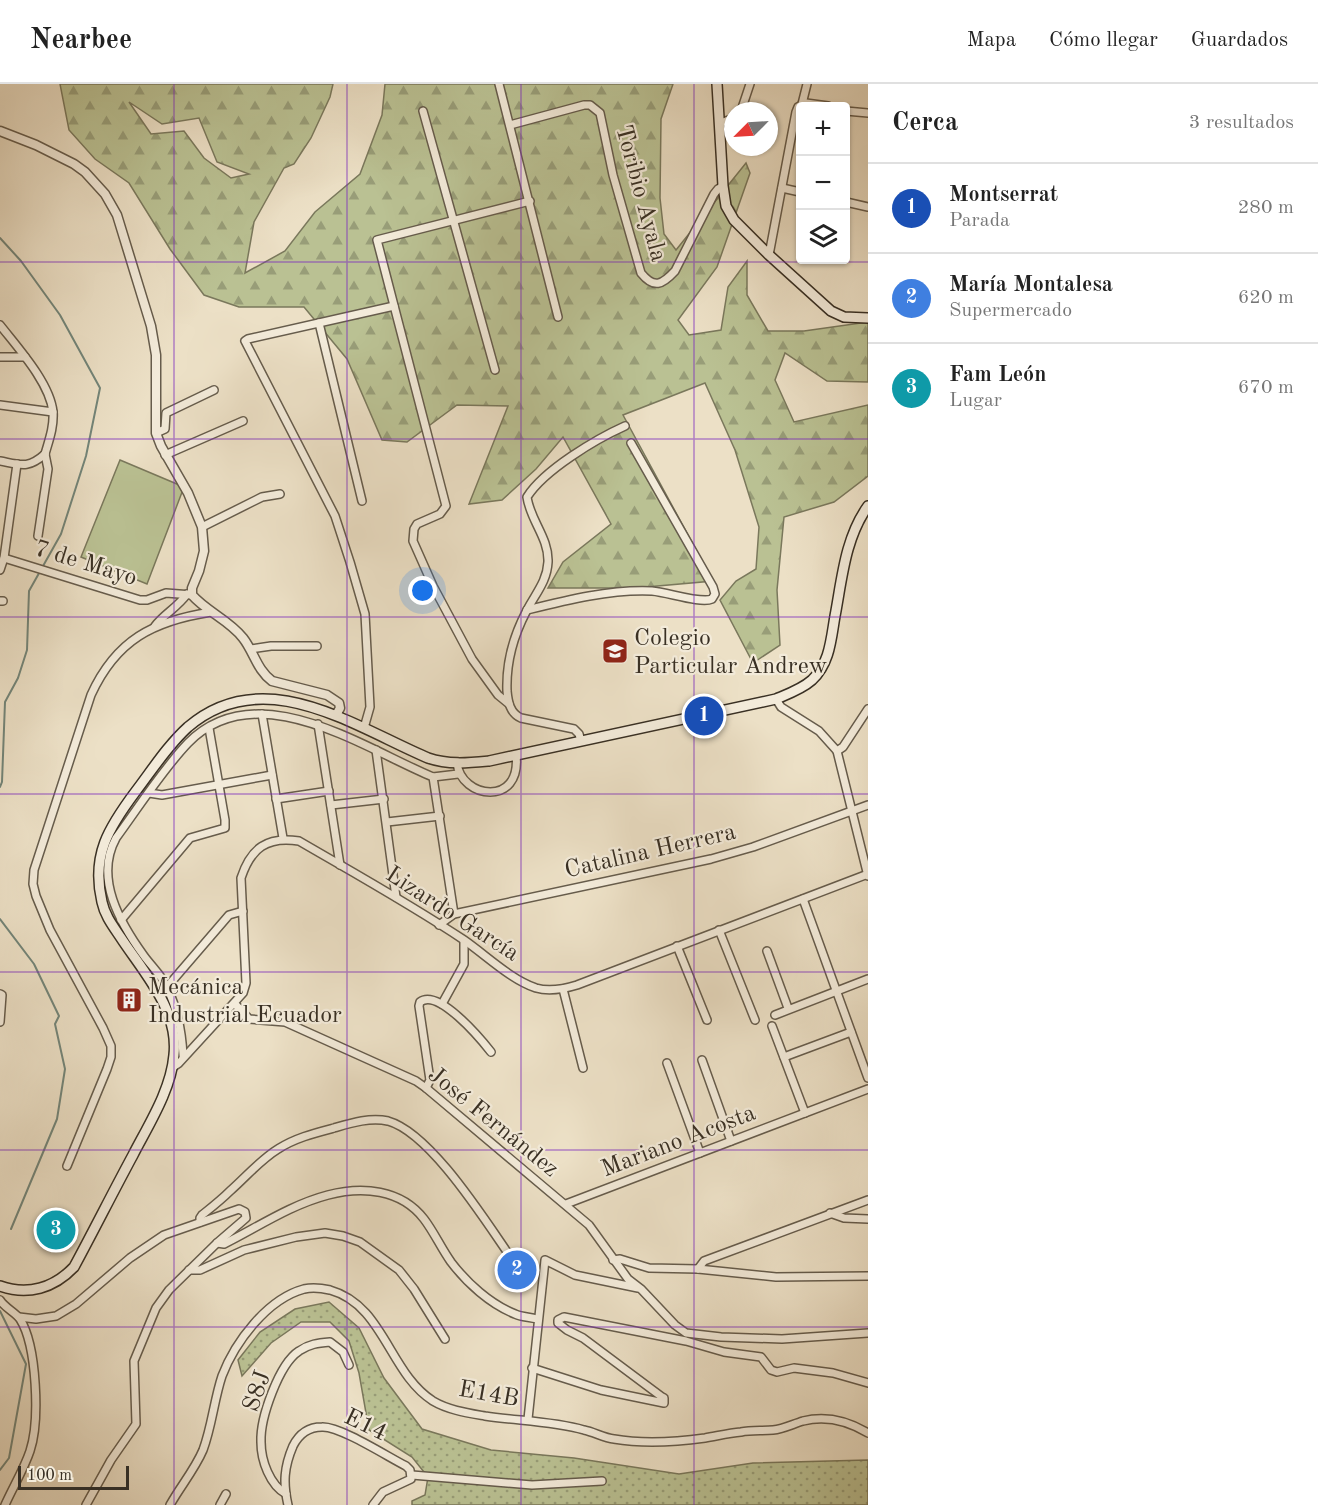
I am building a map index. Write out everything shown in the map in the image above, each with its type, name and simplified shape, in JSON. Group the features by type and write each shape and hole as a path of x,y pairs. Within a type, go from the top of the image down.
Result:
{"main road":[{"path":"717,84 723,186 726,206 734,220 831,311 844,317 868,318"},
{"path":"0,1286 23,1291 39,1289 57,1282 74,1267 160,1102 173,1067 174,1038 169,1014 106,915 98,870 106,834 176,740 188,728 212,711 232,703 263,699 284,700 311,706 336,716 428,758 457,764 489,761 776,699 805,686 824,664 831,643 849,546 868,506"}],"street":[{"path":"499,84 558,317"},
{"path":"744,102 750,84"},
{"path":"802,102 807,84"},
{"name":"Toribio Ayala","path":"510,125 584,105 596,108 602,120 613,175 641,273 648,282 658,284 675,271 714,194 723,186"},
{"path":"423,111 495,370"},
{"path":"850,111 868,113"},
{"path":"769,255 796,112"},
{"path":"719,124 724,122"},
{"path":"0,131 36,145 74,164 85,172 117,215 151,326 156,355 156,433 165,455 188,493 202,527 204,550 199,571 189,595 161,618 155,627"},
{"path":"782,188 796,191"},
{"path":"530,201 377,240 446,506 440,514 417,524 413,541 417,554 472,659 498,695 521,718 574,729 581,741"},
{"path":"850,203 868,207"},
{"path":"364,728 370,707 365,614 350,562 335,516 245,344 248,339 394,306"},
{"path":"320,323 362,501"},
{"path":"0,325 45,388 53,412 52,429 45,454 48,469 38,536"},
{"path":"0,357 25,357"},
{"path":"156,433 165,429 166,413 214,390"},
{"path":"0,405 53,412"},
{"path":"165,455 243,421"},
{"path":"509,704 507,686 515,636 545,580 548,560 545,543 528,506 527,497 537,485 573,456 625,426"},
{"path":"527,610 595,596 651,591 707,602 712,599 715,594 713,587 631,443"},
{"path":"0,462 32,464 45,454"},
{"path":"0,570 4,558 17,464"},
{"path":"202,527 262,497 280,494"},
{"name":"7 de Mayo","path":"4,558 140,600 147,600 166,593 189,595"},
{"path":"189,595 230,624 251,649 266,677 278,683 327,695 339,703 340,708 336,716"},
{"path":"67,1166 107,1069 111,1057 111,1046 50,930 36,896 33,884 34,870 91,695 99,677 125,647 140,635 180,618 211,612"},
{"path":"251,649 271,646 317,646"},
{"path":"776,699 781,707 819,731 837,750 868,875"},
{"path":"837,750 843,747 868,709"},
{"path":"173,1067 243,993 246,983 241,878 254,851 283,838 262,714"},
{"path":"183,1056 182,1034 167,987 129,935 121,920 110,888 107,868 108,858 116,838 189,743 209,728 239,716 262,714 296,718 318,724 433,777 458,774"},
{"path":"318,724 340,865"},
{"path":"121,920 190,838 225,828 209,728"},
{"path":"376,750 396,897"},
{"path":"457,764 458,774 474,788 489,792 500,791 511,784 517,772 516,755"},
{"path":"149,793 162,795 272,775"},
{"path":"433,777 454,914"},
{"path":"276,799 329,791"},
{"path":"331,805 384,799"},
{"name":"Catalina Herrera","path":"439,925 454,914 711,859 753,847 868,805"},
{"path":"387,822 440,816"},
{"name":"Lizardo García","path":"283,838 299,841 396,897 528,985 549,990 563,989 868,875"},
{"path":"803,898 868,1078"},
{"path":"167,987 228,915 243,911"},
{"path":"719,930 755,1020"},
{"path":"442,1004 464,964 464,941"},
{"path":"677,946 707,1020"},
{"path":"766,951 788,1008"},
{"path":"775,1015 788,1008 868,979"},
{"path":"563,989 583,1068"},
{"path":"0,994 3,1001 0,1022"},
{"path":"426,1088 430,1080 420,1002 427,998 442,1004 463,1021 491,1052"},
{"name":"José Fernández","path":"235,1004 249,1019 285,1022 416,1081 426,1088 597,1232 628,1279 641,1289 686,1337 724,1352 761,1357 771,1370 777,1372 794,1368 832,1373 868,1383"},
{"path":"772,1026 805,1113"},
{"path":"784,1057 851,1032"},
{"path":"702,1060 731,1141"},
{"path":"667,1064 700,1153"},
{"name":"Mariano Acosta","path":"566,1204 868,1089"},
{"path":"200,1222 202,1215 278,1149 311,1134 356,1122 379,1120 390,1122 418,1138 468,1197 512,1259 530,1270"},
{"path":"217,1243 224,1244 261,1226 286,1210 329,1195 379,1191 403,1199 412,1206 423,1217 460,1274 484,1295 516,1315 537,1319"},
{"path":"698,1269 704,1261 868,1200"},
{"path":"0,1300 4,1306 19,1317 36,1319 56,1316 76,1304 149,1244 164,1235 239,1209 245,1212 246,1218 242,1223 189,1270 169,1290 156,1308 136,1352 133,1370 136,1424 111,1460 86,1505"},
{"path":"830,1213 844,1218 868,1218"},
{"path":"189,1270 200,1270 244,1250 296,1237 325,1233 343,1236 360,1242 399,1270 414,1289 445,1339"},
{"path":"614,1260 621,1259 650,1268 698,1269 776,1277 868,1276"},
{"path":"528,1419 544,1260 574,1275 641,1289"},
{"name":"E14B","path":"170,1505 201,1454 211,1429 223,1375 244,1337 260,1316 281,1300 303,1289 319,1287 338,1292 354,1300 366,1312 403,1371 434,1401 454,1409 487,1416 528,1419 584,1430 613,1439 670,1442 740,1432 775,1430 804,1421 826,1418 852,1423 868,1432"},
{"path":"5,1505 30,1450 35,1423 33,1359 28,1338 19,1317"},
{"path":"532,1368 601,1390 662,1404 665,1401 662,1397 583,1338 561,1326 558,1320 564,1317 686,1337 782,1339 868,1333"},
{"name":"S8J","path":"288,1505 286,1494 273,1483 265,1466 261,1442 264,1417 273,1391 285,1367 297,1352 312,1344 330,1342 343,1352 349,1365"},
{"name":"E14","path":"286,1494 284,1476 288,1456 296,1440 308,1429 324,1426 340,1431 406,1466 412,1475"},
{"path":"373,1505 383,1492 406,1483 412,1475 532,1485 602,1481"},
{"path":"220,1505 226,1494"}],"green space":[{"path":"60,84 333,84 330,97 311,138 294,164 284,168 254,222 245,273 285,251 315,212 360,174 382,115 385,84 673,84 661,119 660,198 664,234 676,250 746,163 750,173 717,267 678,320 689,335 721,330 728,287 747,261 747,295 768,331 804,331 868,322 868,382 827,381 785,353 775,380 794,422 868,405 868,476 834,502 784,517 777,590 780,645 753,663 720,600 736,581 756,569 759,527 735,450 705,383 623,415 713,581 635,588 548,588 563,562 611,524 563,437 536,469 502,500 469,504 508,406 457,405 407,442 382,440 347,359 304,307 239,307 204,295 170,249 129,183 95,159 69,130","holes":["129,102 162,124 199,118 217,162 249,174 231,178 204,158 184,131 151,134"]},
{"path":"120,460 184,487 147,584 81,557"},
{"path":"329,1302 359,1328 384,1378 422,1429 491,1450 574,1458 679,1474 753,1463 868,1460 868,1505 412,1505 412,1501 425,1495 428,1477 412,1457 369,1430 359,1373 349,1341 330,1322 301,1322 271,1343 242,1376 238,1360 260,1332 295,1309"}],"waterway":[{"path":"0,238 21,261 60,315 100,388 86,456 61,534 29,591 27,650 18,678 5,702 0,787"},
{"path":"0,919 34,964 59,1016 55,1024 65,1069 57,1119 11,1229"},
{"path":"0,1311 26,1364 9,1458 0,1470"}],"place":[{"name":"Colegio Particular Andrew","path":"615,651"},
{"name":"Montserrat","path":"704,716"},
{"name":"Mecánica Industrial Ecuador","path":"129,1000"},
{"name":"Fam León","path":"56,1230"},
{"name":"María Montalesa","path":"517,1270"}]}
